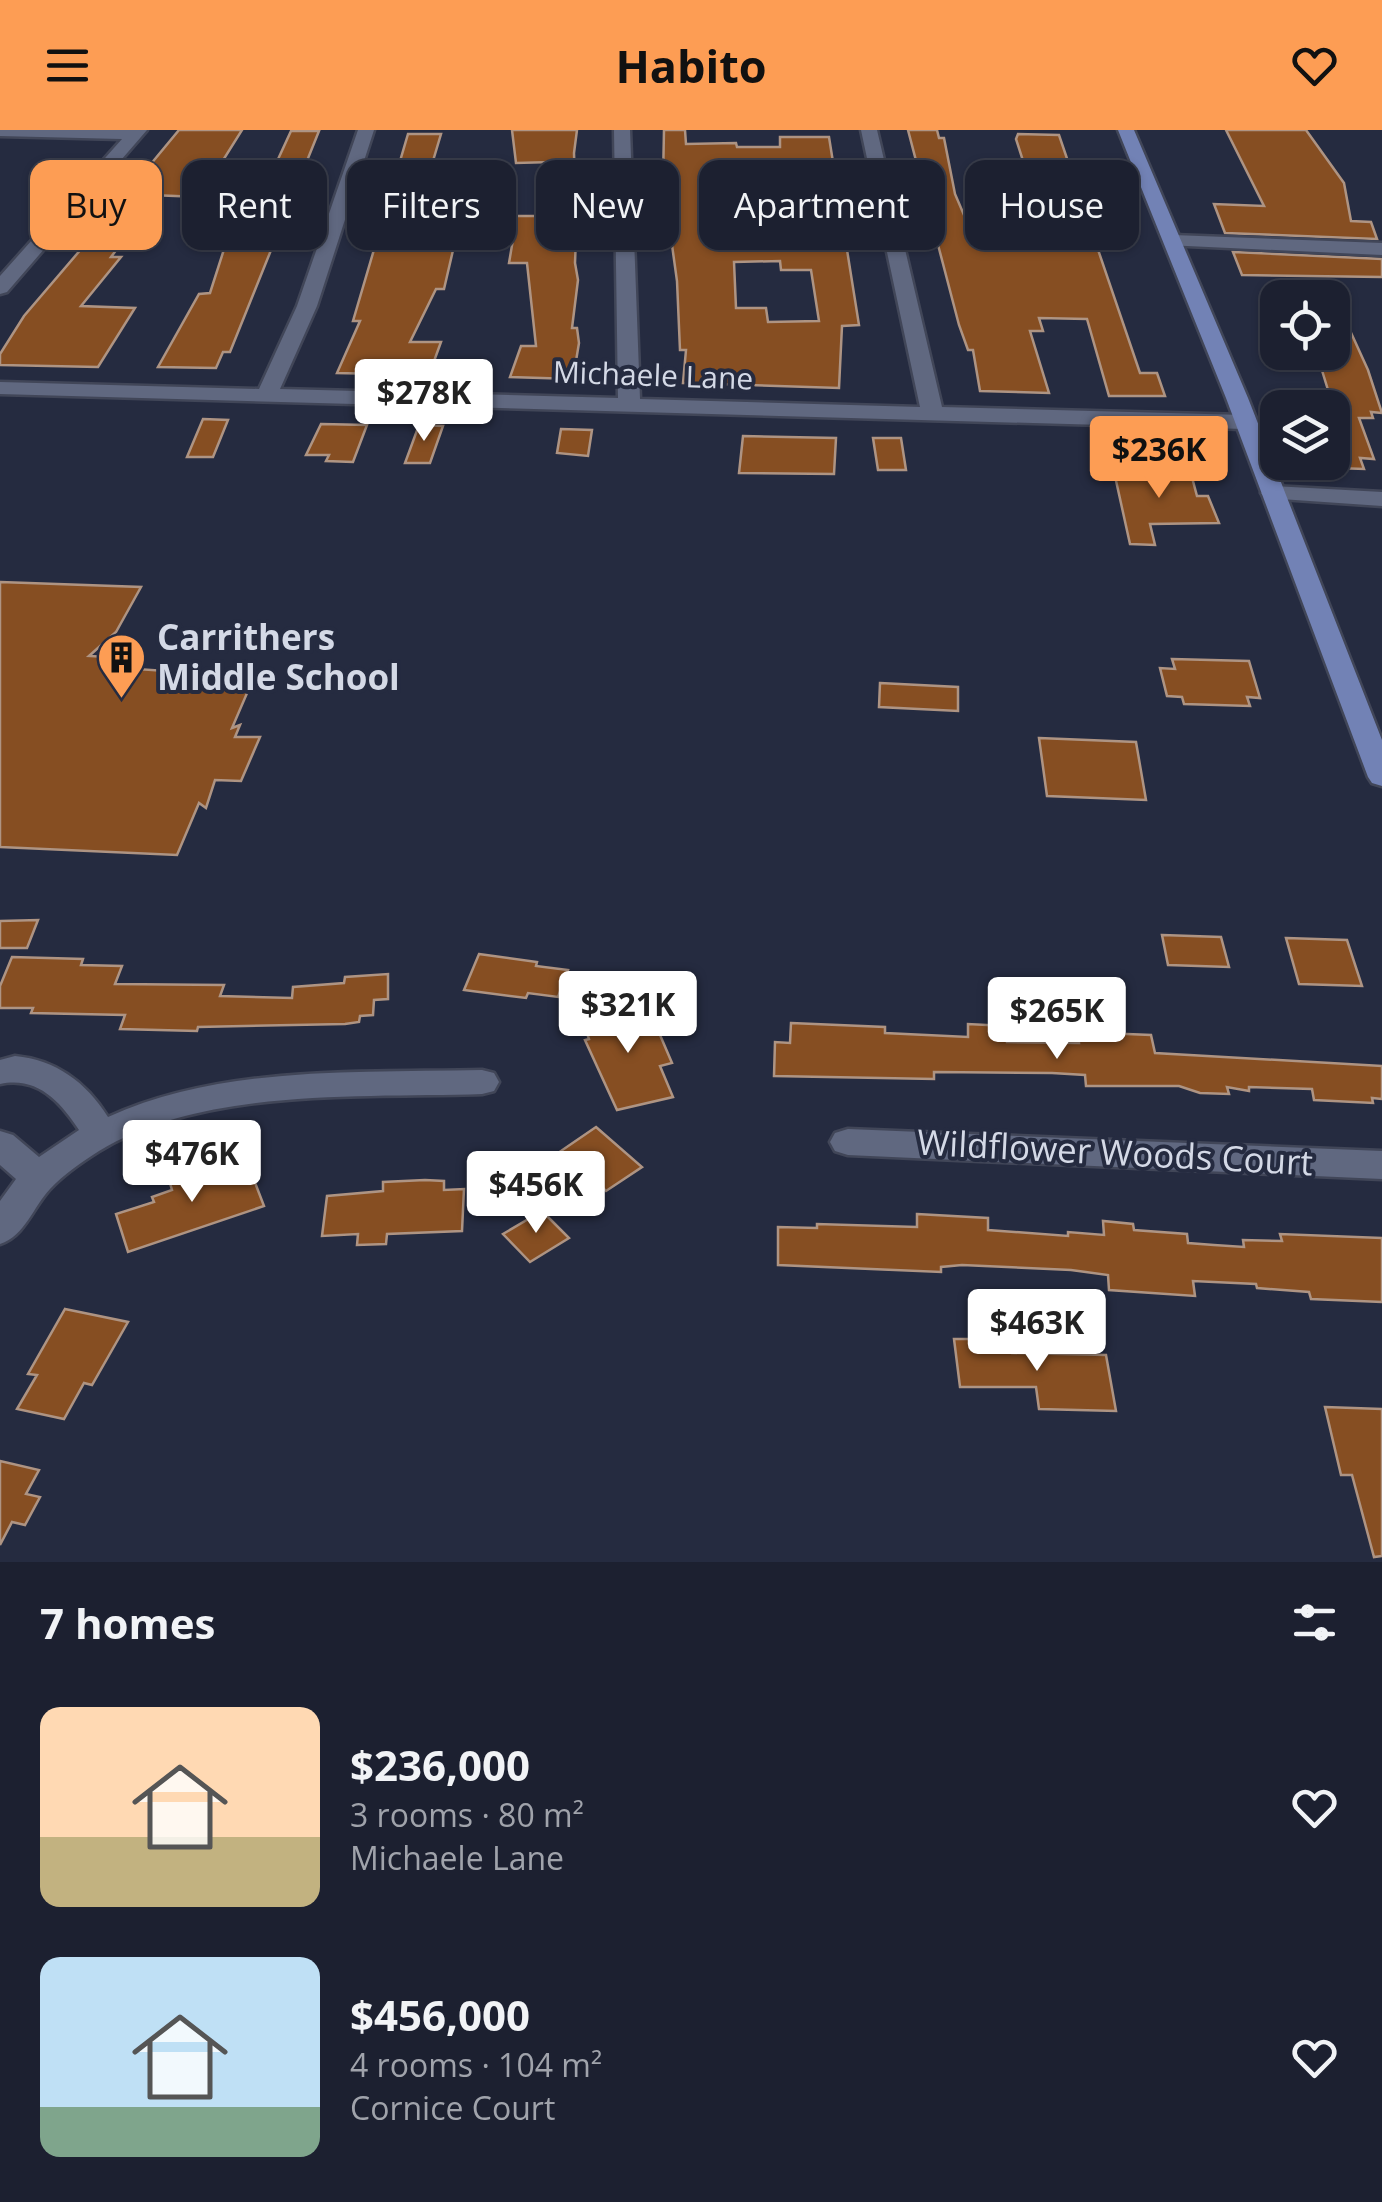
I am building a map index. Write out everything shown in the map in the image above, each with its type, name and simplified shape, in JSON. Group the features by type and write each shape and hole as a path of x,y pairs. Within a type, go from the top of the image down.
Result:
{"main road":[{"path":"1126,130 1382,777"}],"street":[{"path":"0,130 137,132"},
{"path":"267,395 307,306 366,130"},
{"path":"622,130 629,405"},
{"path":"869,130 932,412"},
{"path":"0,288 137,132"},
{"path":"1173,241 1382,249"},
{"name":"Michaele Lane","path":"0,388 1244,422"},
{"path":"1273,494 1382,499"},
{"path":"0,1072 11,1068 38,1069 90,1114 100,1134"},
{"path":"0,1229 38,1178 100,1134 194,1102 252,1093 482,1082"},
{"name":"Wildflower Woods Court","path":"848,1142 1382,1165"},
{"path":"0,1144 38,1178"}],"building":[{"path":"179,130 242,130 223,160 182,160 182,196 162,195 162,160 154,160"},
{"path":"512,130 577,130 574,160 516,163"},
{"path":"664,130 685,130 686,144 736,143 737,147 780,147 780,137 829,137 833,160 699,160 699,250 847,250 859,325 842,326 839,388 683,383 686,350 680,350 673,250 679,250 679,160 663,160","holes":["780,261 781,270 811,270 819,321 768,322 766,308 736,308 734,262"]},
{"path":"908,130 937,130 939,138 944,138 955,194 965,215 965,250 1098,250 1140,373 1157,373 1165,396 1109,396 1087,319 1039,318 1043,331 1030,331 1049,393 980,391 973,350 968,350 959,325 939,250 945,250 945,160 916,160"},
{"path":"1226,130 1306,130 1344,183 1351,221 1371,222 1377,239 1225,233 1214,204 1264,206"},
{"path":"291,131 319,131 307,160 278,160"},
{"path":"408,134 441,134 433,160 400,160"},
{"path":"1018,134 1059,135 1068,160 1023,160"},
{"path":"517,216 536,216 536,250 575,250 578,280 572,328 577,328 579,343 573,379 510,377 521,346 536,346 527,263 509,263 511,250 516,250"},
{"path":"80,250 116,250 111,257 121,257 81,306 135,308 98,367 0,365 0,354 24,316"},
{"path":"224,250 271,250 230,352 223,352 216,368 158,367 199,294 210,293"},
{"path":"374,250 453,250 444,289 436,289 410,342 441,342 429,375 337,373 360,321 353,321"},
{"path":"1233,252 1382,259 1382,277 1242,275"},
{"path":"1350,330 1382,413 1371,412 1373,418 1359,418 1374,459 1360,458 1364,469 1350,468 1350,390 1328,390 1322,370 1350,370"},
{"path":"203,419 228,420 213,457 187,457"},
{"path":"321,424 367,425 353,462 326,461 329,455 306,455"},
{"path":"419,425 443,426 430,463 405,463"},
{"path":"561,429 592,430 588,456 557,453"},
{"path":"743,436 836,438 834,474 739,473"},
{"path":"873,438 901,438 906,470 878,470"},
{"path":"1113,467 1190,470 1197,496 1208,496 1219,523 1150,524 1155,545 1130,544"},
{"name":"Carrithers Middle School","path":"0,582 141,587 116,632 89,656 126,658 121,668 254,677 232,728 240,725 235,737 260,737 241,781 215,780 206,808 199,803 177,855 0,847"},
{"path":"1172,659 1249,661 1260,698 1247,697 1250,706 1184,704 1182,697 1167,696 1160,668 1175,669"},
{"path":"880,683 958,687 958,711 879,707"},
{"path":"1039,738 1136,742 1146,800 1047,796"},
{"path":"38,920 27,948 0,948 0,921"},
{"path":"1162,935 1221,937 1229,967 1168,965"},
{"path":"1286,938 1347,940 1362,986 1299,984"},
{"path":"479,954 568,970 558,997 528,993 526,998 464,990"},
{"path":"12,957 83,959 81,965 122,966 115,984 224,985 220,996 292,998 293,987 388,974 388,999 374,1000 373,1015 360,1016 359,1022 345,1024 198,1027 197,1031 120,1029 125,1015 31,1013 33,1008 0,1008 0,986"},
{"path":"637,1004 648,1030 657,1028 672,1063 660,1066 673,1097 617,1110 585,1040 589,1039 581,1016"},
{"path":"791,1023 885,1027 885,1033 968,1037 968,1024 1006,1026 1007,1042 1079,1043 1078,1032 1151,1035 1155,1053 1382,1066 1382,1099 1372,1098 1373,1103 1314,1100 1312,1089 1249,1087 1249,1091 1227,1087 1229,1094 1200,1093 1179,1086 1086,1086 1085,1075 1052,1073 934,1072 934,1079 774,1076 775,1042 790,1043"},
{"path":"596,1127 642,1167 606,1191 601,1186 561,1212 520,1179"},
{"path":"246,1159 264,1206 128,1252 116,1214 154,1202 152,1197 172,1190 170,1183"},
{"path":"444,1181 444,1190 464,1189 462,1231 387,1234 386,1244 357,1245 358,1234 322,1236 327,1196 383,1191 383,1182"},
{"path":"542,1211 569,1238 530,1262 503,1234"},
{"path":"917,1214 988,1218 988,1230 1068,1236 1068,1232 1104,1235 1103,1221 1133,1224 1134,1230 1187,1234 1188,1243 1244,1247 1243,1240 1282,1241 1280,1234 1382,1238 1382,1302 1311,1299 1309,1292 1193,1281 1195,1296 1109,1290 1108,1275 1071,1270 962,1265 941,1267 941,1272 778,1265 778,1227 917,1227"},
{"path":"65,1309 128,1322 92,1385 84,1383 64,1419 17,1409 37,1375 28,1374"},
{"path":"954,1339 1010,1339 1012,1353 1106,1355 1116,1411 1039,1409 1036,1387 960,1387"},
{"path":"1325,1407 1382,1409 1382,1556 1374,1557 1352,1475 1341,1475"},
{"path":"0,1461 39,1470 26,1494 40,1497 25,1525 12,1522 0,1545"}],"place":[{"name":"Carrithers Middle School","path":"122,700"}]}
